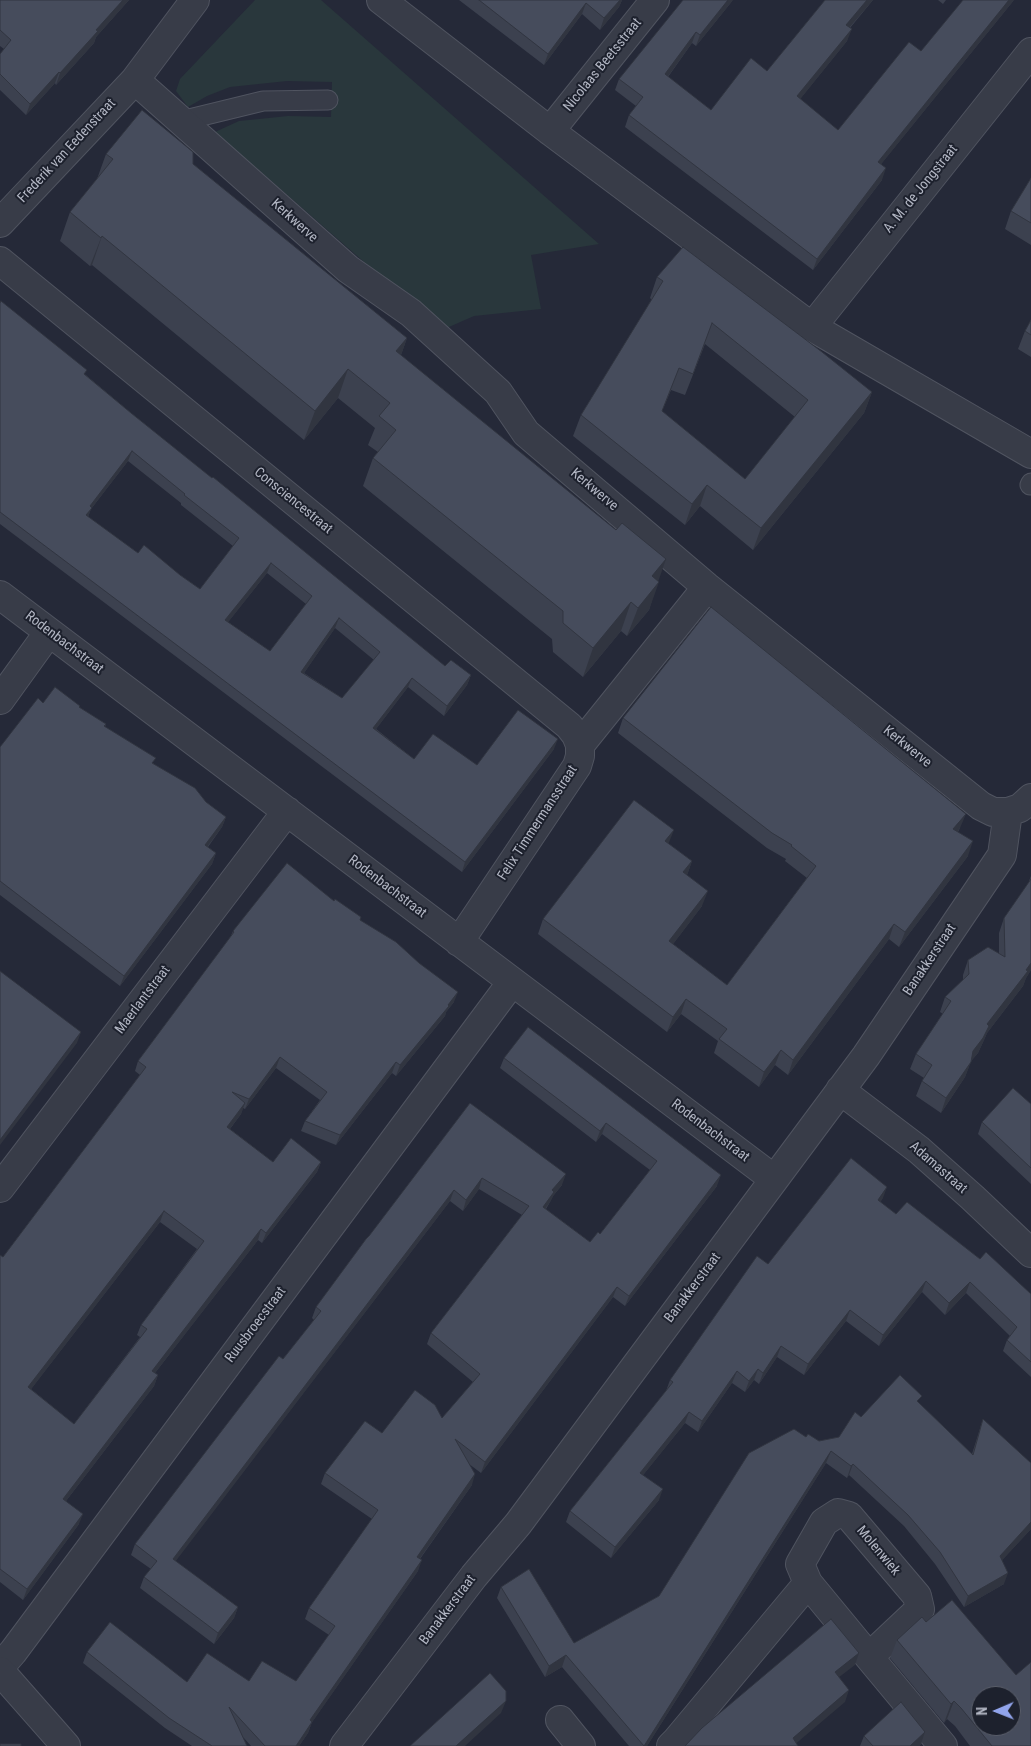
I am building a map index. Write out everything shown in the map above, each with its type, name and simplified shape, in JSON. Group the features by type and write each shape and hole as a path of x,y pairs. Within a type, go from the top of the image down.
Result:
{"street":[{"path":"135,80 195,0"},
{"path":"381,0 550,131 812,327 1031,454"},
{"name":"Nicolaas Beetsstraat","path":"550,131 655,0"},
{"name":"A. M. de Jongstraat","path":"812,327 1031,52"},
{"name":"Kerkwerve","path":"135,80 348,269 412,313 498,392 526,433 707,587 981,806 994,812 1008,812"},
{"name":"Frederik van Eedenstraat","path":"0,223 135,80"},
{"name":"Consciencestraat","path":"0,261 569,726 576,735 580,745"},
{"name":"Felix Timmermansstraat","path":"459,942 577,766 580,756 580,745 707,587"},
{"name":"Rodenbachstraat","path":"0,595 774,1180"},
{"path":"0,700 49,632"},
{"path":"1008,812 1020,808 1031,798"},
{"name":"Maerlantstraat","path":"0,1188 286,811"},
{"name":"Banakkerstraat","path":"344,1746 474,1576 518,1524 866,1056 1002,855 1008,812"},
{"name":"Ruusbroecstraat","path":"0,1667 512,982"},
{"name":"Adamastraat","path":"840,1090 919,1150 1031,1253"},
{"name":"Molenwiek","path":"869,1657 920,1609 917,1596 849,1516 838,1512 824,1522 800,1564 808,1583 869,1657 943,1746"},
{"path":"671,1746 808,1583"},
{"path":"0,1671 66,1746"},
{"path":"560,1720 581,1746"}],"lane":[{"path":"181,121 263,101 328,100"}],"shaded area":[{"path":"255,0 321,0 599,244 531,255 541,309 474,316 442,330 215,132 239,121 288,116 331,117 332,82 287,81 230,87 207,96 188,107 176,91 180,79"}],"building":[{"path":"0,0 123,0 96,30 98,31 30,104 0,74 0,54 11,40 0,30"},
{"path":"479,0 620,0 604,18 586,3 548,54"},
{"path":"683,0 728,0 700,35 696,32 665,74 711,110 751,58 767,71 825,0 867,0 846,25 852,29 797,96 838,130 909,42 921,51 963,0 1009,0 878,162 886,168 817,259 629,115 643,97 619,79"},
{"path":"142,110 193,152 193,164 407,338 396,351 616,530 622,523 666,559 652,576 659,582 638,608 631,602 593,648 563,623 563,611 373,458 396,430 379,416 390,403 348,369 315,411 102,236 101,238 70,212 113,159 106,154"},
{"path":"1031,178 1031,223 1011,211"},
{"path":"683,247 872,392 761,528 707,485 692,504 581,415 663,281 657,277","holes":["712,323 808,400 745,479 662,411 679,368 693,374"]},
{"path":"1,301 87,370 84,374 131,413 213,477 445,666 451,660 471,675 447,706 412,678 373,728 414,759 433,734 477,765 518,710 558,739 465,862 0,512","holes":["132,451 239,538 200,589 144,545 138,553 86,515 92,508 90,506","271,563 312,596 270,651 225,620","339,618 380,652 342,698 301,672"]},
{"path":"1031,320 1031,335 1025,331"},
{"path":"711,607 966,814 953,829 973,841 905,932 894,924 793,1060 781,1050 764,1072 719,1039 727,1029 686,999 673,1017 543,919 634,800 674,830 665,841 692,861 683,872 708,891 669,941 727,985 816,866 792,845 772,833 623,718"},
{"path":"55,687 79,707 106,724 104,726 156,758 152,763 195,788 206,802 226,817 205,845 216,853 124,976 0,881 0,747 38,698 43,703"},
{"path":"287,863 334,901 335,899 361,917 360,920 396,942 419,963 458,992 449,1006 400,1065 396,1062 340,1135 305,1121 327,1092 280,1057 249,1099 232,1092 245,1103 227,1127 273,1162 291,1138 321,1162 266,1233 261,1229 152,1371 158,1375 63,1499 83,1514 27,1589 0,1569 0,1255 3,1257 146,1067 138,1061 233,931","holes":["164,1211 204,1241 141,1325 147,1329 74,1424 28,1387"]},
{"path":"1031,879 1031,963 1026,970 1028,971 987,1024 989,1026 973,1051 971,1062 946,1098 922,1081 932,1065 916,1054 951,1001 945,997 969,974 968,960 988,947 1005,957 1004,918"},
{"path":"0,971 81,1032 0,1140"},
{"path":"528,1027 721,1175 629,1296 617,1287 485,1462 455,1439 475,1474 417,1557 422,1560 310,1720 312,1722 296,1746 265,1746 229,1707 247,1746 212,1746 169,1718 87,1652 110,1622 187,1682 207,1653 249,1681 262,1661 296,1681 335,1626 309,1608 378,1510 325,1473 365,1421 382,1433 415,1390 435,1405 442,1418 480,1374 431,1333 529,1206 482,1178 466,1200 454,1190 173,1559 238,1607 218,1633 144,1577 157,1561 135,1544 279,1356 283,1359 321,1311 316,1307 366,1239 470,1103 566,1174 552,1190 554,1192 543,1207 590,1242 598,1232 600,1234 657,1161 606,1123 600,1131 504,1058"},
{"path":"1013,1088 1031,1104 1031,1168 982,1122"},
{"path":"851,1158 887,1187 878,1200 896,1214 907,1202 980,1259 986,1252 1031,1294 1031,1362 1007,1340 1017,1327 970,1282 949,1303 926,1281 883,1335 850,1310 808,1364 781,1346 763,1373 758,1369 749,1381 737,1371 702,1421 689,1412 640,1473 663,1489 615,1547 570,1511 673,1382 670,1380 757,1256 768,1264"},
{"path":"900,1375 922,1396 917,1401 973,1455 983,1419 1031,1463 1031,1522 1000,1556 1008,1573 968,1596 940,1552 908,1515 853,1464 851,1466 831,1451 644,1746 566,1655 549,1666 501,1587 529,1569 574,1643 659,1596 749,1453 794,1429 806,1437 808,1434 819,1441 839,1437 855,1412 861,1417"},
{"path":"952,1600 1016,1675 1031,1662 1031,1746 992,1746 984,1736 1021,1736 1021,1686 971,1686 971,1720 954,1701 951,1704 897,1640 922,1617 926,1622"},
{"path":"831,1619 859,1653 835,1672 849,1690 793,1738 798,1746 685,1746 702,1728"},
{"path":"490,1673 506,1691 506,1701 456,1746 410,1746"},
{"path":"901,1702 925,1732 910,1746 873,1746 864,1736"},
{"path":"0,1744 21,1744 21,1746 0,1746"}]}
